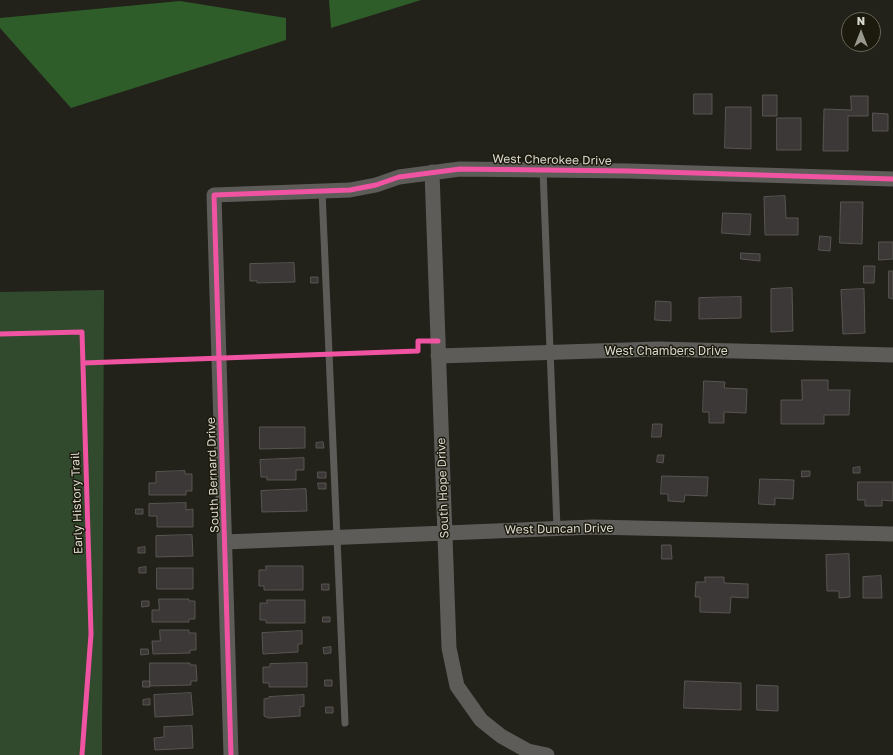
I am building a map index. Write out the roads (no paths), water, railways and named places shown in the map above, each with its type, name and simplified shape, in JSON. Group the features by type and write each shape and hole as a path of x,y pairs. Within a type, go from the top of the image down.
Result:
{"street":[{"name":"West Cherokee Drive","path":"214,195 350,190 370,186 399,177 460,169 893,179"},
{"name":"South Hope Drive","path":"432,172 448,648 457,686 480,720 501,736 528,751 547,755"},
{"name":"South Bernard Drive","path":"214,195 226,542 231,755"},
{"name":"West Chambers Drive","path":"438,356 658,349 893,355"},
{"name":"West Duncan Drive","path":"226,542 557,528 661,528 893,534"}],"lane":[{"path":"543,170 557,528"},
{"path":"322,191 345,723"}]}
